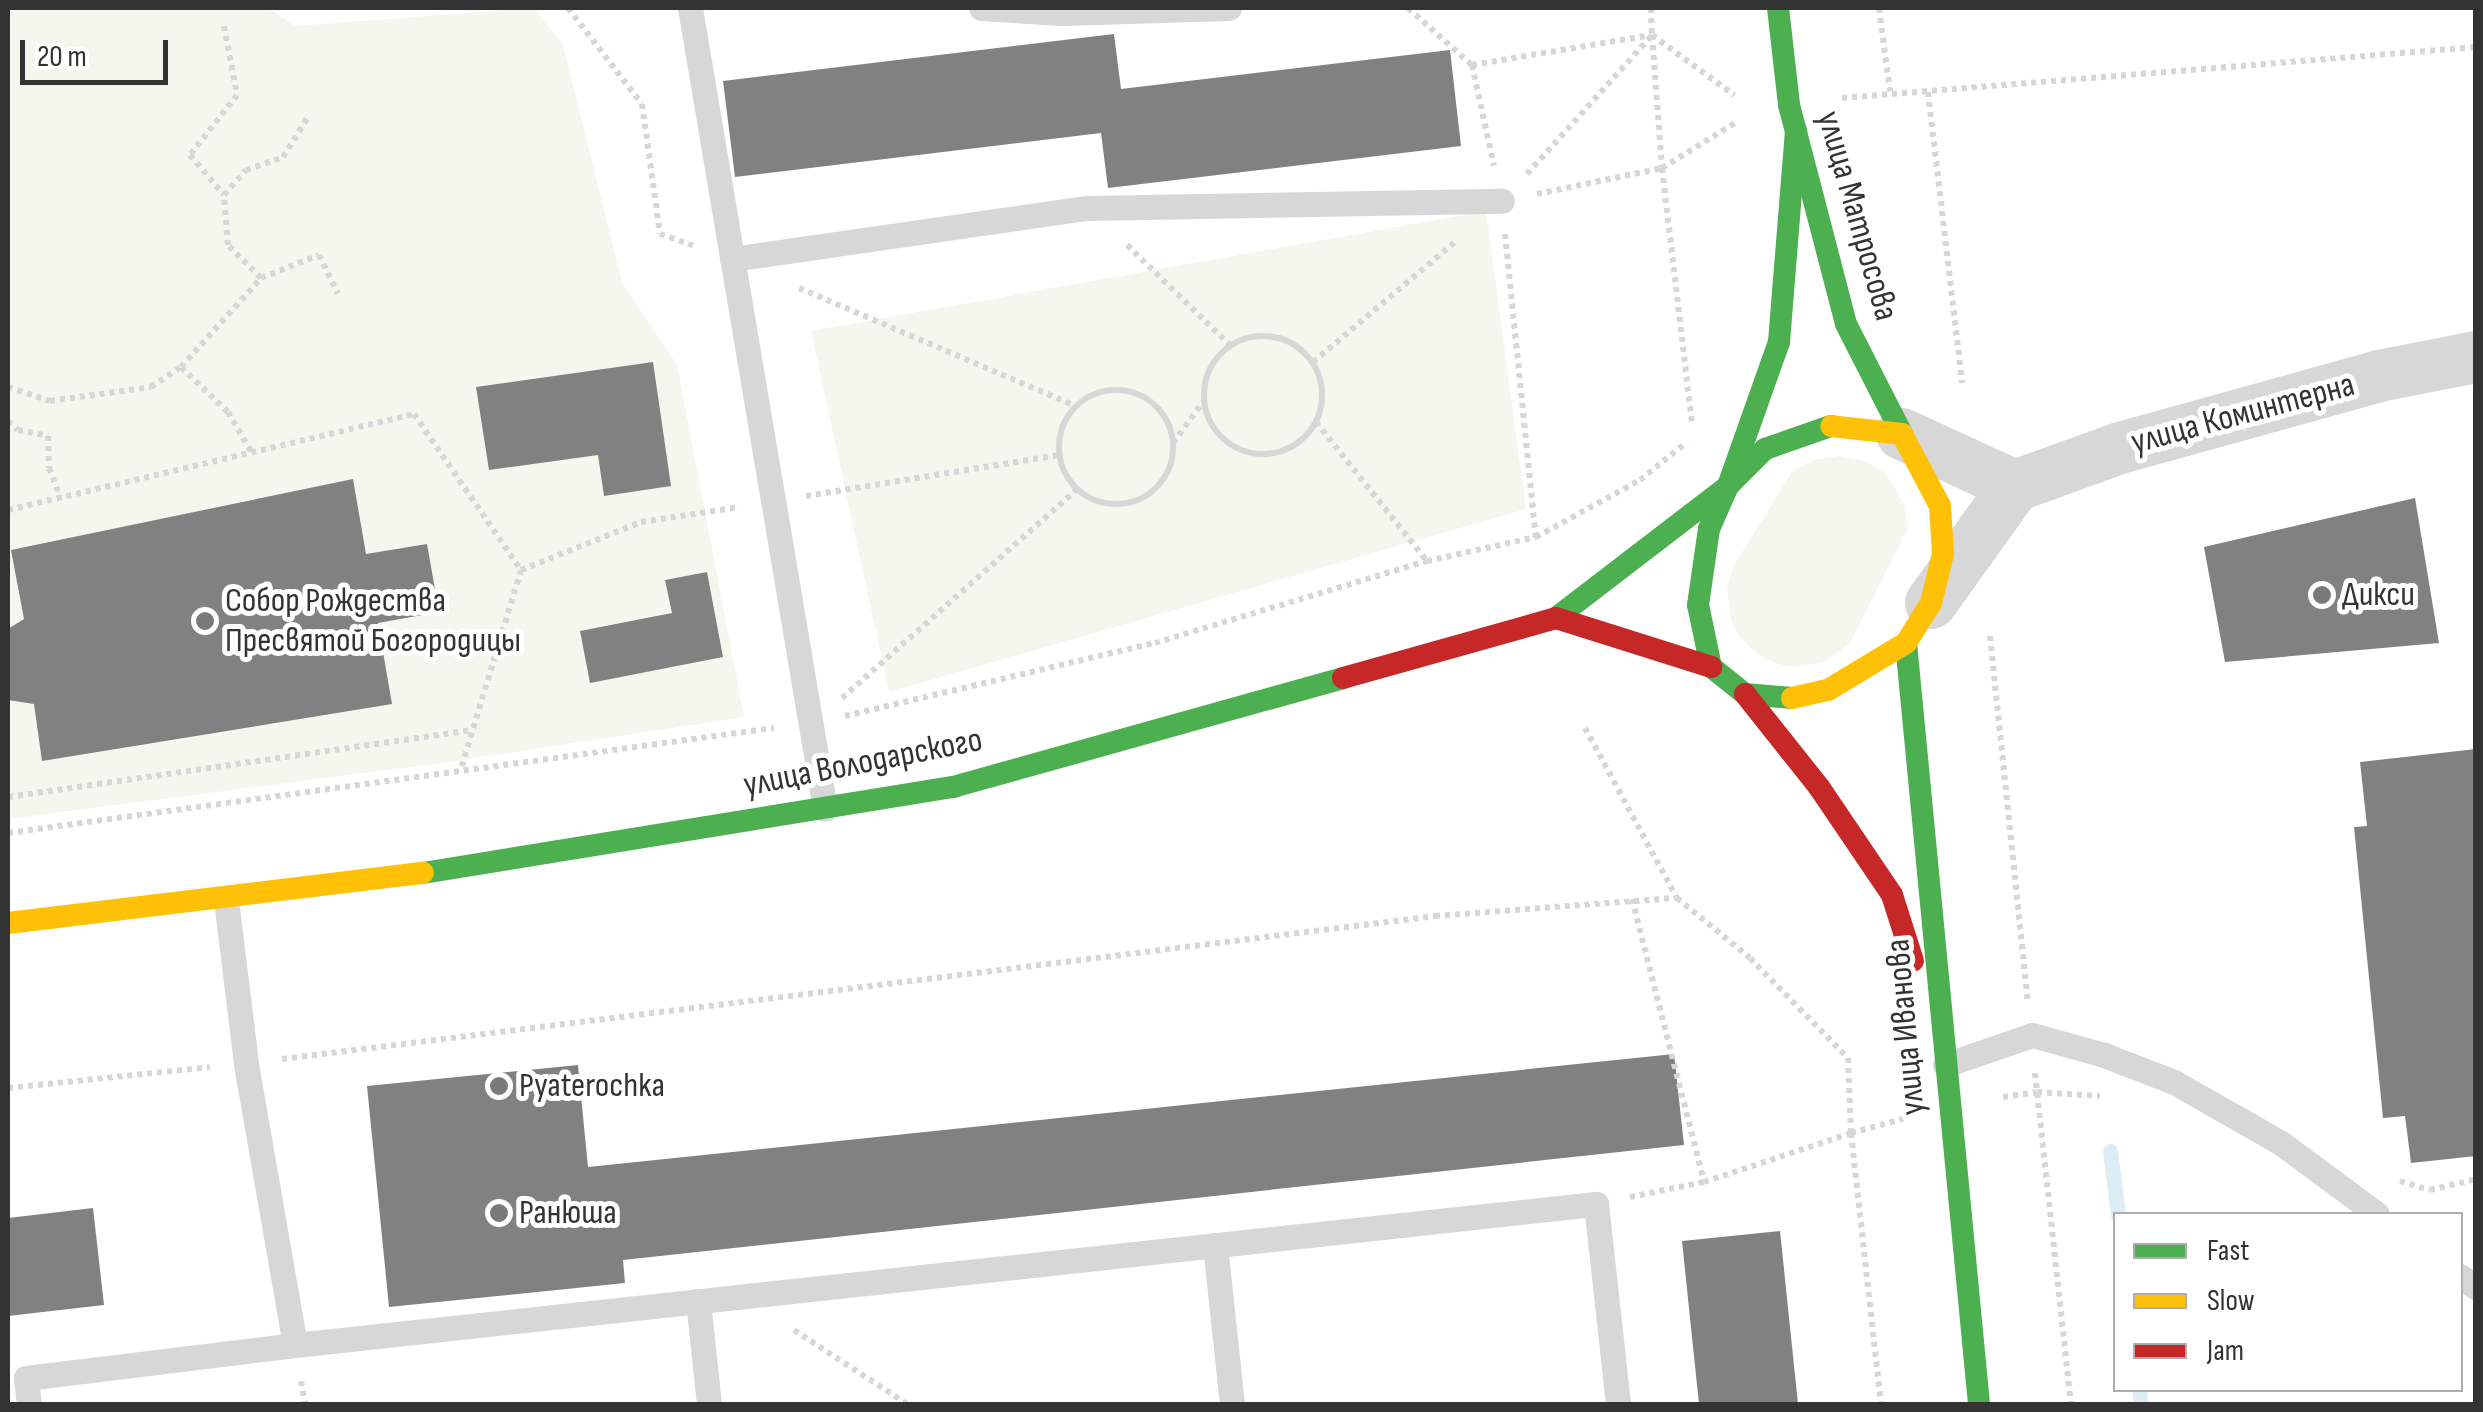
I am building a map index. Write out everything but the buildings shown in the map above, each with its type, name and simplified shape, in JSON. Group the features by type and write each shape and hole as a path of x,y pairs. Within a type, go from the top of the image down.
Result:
{"street":[{"name":"улица Матросова","path":"1778,8 1789,105 1846,324 1902,434"},
{"path":"1710,667 1698,604 1710,529 1779,342 1796,131"},
{"name":"улица Коминтерна","path":"2015,486 2120,448 2380,376 2476,357"},
{"path":"1556,618 1728,486 1765,448 1831,426 1902,434 2015,486 1919,623 1828,690 1784,700 1745,694"},
{"path":"1902,434 1940,506 1943,554 1919,623"},
{"path":"1556,618 1710,667 1745,694 1819,786 1892,896 1945,1064"},
{"name":"улица Володарского","path":"8,923 226,900 474,866 953,787 1556,618"},
{"name":"улица Иванова","path":"1919,623 1945,1064 1980,1404"}],"lane":[{"path":"690,8 772,501 814,723 825,809"},
{"path":"981,8 1230,8"},
{"path":"732,259 1088,208 1502,202"},
{"path":"226,900 246,1064 295,1345"},
{"path":"1945,1064 2032,1035 2104,1055 2174,1082 2281,1143 2375,1212"},
{"path":"29,1404 17,1378 1596,1204 1618,1404"},
{"path":"1215,1245 1232,1404"},
{"path":"698,1300 710,1404"}],"path":[{"path":"568,8 642,104 660,234 732,259 1075,406"},
{"path":"1408,8 1472,65 1502,202 1536,536 1640,480 1694,436 1662,168 1651,8"},
{"path":"1879,8 1890,91"},
{"path":"224,26 237,95 190,155 224,195 228,245 261,278"},
{"path":"1472,65 1652,35 1740,100"},
{"path":"1312,362 1502,202 1652,35"},
{"path":"1789,105 1890,91 1928,92 2476,47"},
{"path":"1928,92 1962,383"},
{"path":"1502,202 1662,168 1755,111"},
{"path":"224,195 246,170 283,157 308,117"},
{"path":"1088,208 1230,346"},
{"path":"8,387 50,402 151,387 182,367 261,278 318,255 338,294"},
{"path":"1173,442 1204,401 1212,366 1230,346 1258,336 1293,343 1312,362 1322,392 1316,422 1290,448 1261,454 1229,444 1213,426 1204,401"},
{"path":"182,367 228,412 252,453"},
{"path":"1104,390 1135,393 1157,407 1168,423 1173,442 1167,474 1140,499 1107,504 1077,490 1059,455 1062,426 1075,406 1104,390"},
{"path":"8,510 414,414 522,570"},
{"path":"8,421 18,430 48,436 49,468 60,497"},
{"path":"1316,422 1427,561"},
{"path":"522,570 641,522 1059,455"},
{"path":"814,723 1077,490"},
{"path":"461,769 522,570"},
{"path":"1585,728 1677,898"},
{"path":"8,797 471,730"},
{"path":"8,1088 246,1064 1435,916 1632,899 1704,1182"},
{"path":"1596,1204 1704,1182 1850,1133 1882,1404"},
{"path":"744,1296 907,1404"}],"shaded area":[{"path":"8,8 268,8 295,26 534,8 563,45 622,283 677,365 744,717 442,763 8,819"},
{"path":"1486,211 1526,509 889,692 811,331"},
{"path":"1839,456 1865,461 1885,473 1904,503 1908,528 1850,643 1824,662 1793,667 1778,664 1758,655 1738,635 1731,619 1727,587 1735,564 1792,472 1813,460"}],"waterway":[{"path":"2110,1151 2118,1212"},
{"path":"2139,1392 2141,1404"}],"traffic: fast":[{"path":"1778,8 1789,105 1846,324 1902,434"},
{"path":"1556,618 1728,486 1779,342 1796,131"},
{"path":"1792,698 1745,694 1711,667 1698,605 1709,529 1728,486 1765,449 1831,426"},
{"path":"1906,643 1979,1404"},
{"path":"423,873 953,787 1343,678"}],"traffic: slow":[{"path":"1792,698 1828,690 1906,643 1931,603 1943,554 1940,506 1902,434 1831,426"},
{"path":"8,923 423,873"}],"traffic: jam":[{"path":"1343,678 1556,618 1711,667"},
{"path":"1745,694 1819,787 1892,895 1913,961"}],"place":[{"name":"Дикси","path":"2322,595"},
{"name":"Собор Рождества Пресвятой Богородицы","path":"205,621"},
{"name":"Pyaterochka","path":"499,1086"},
{"name":"Ранюша","path":"499,1213"}]}
